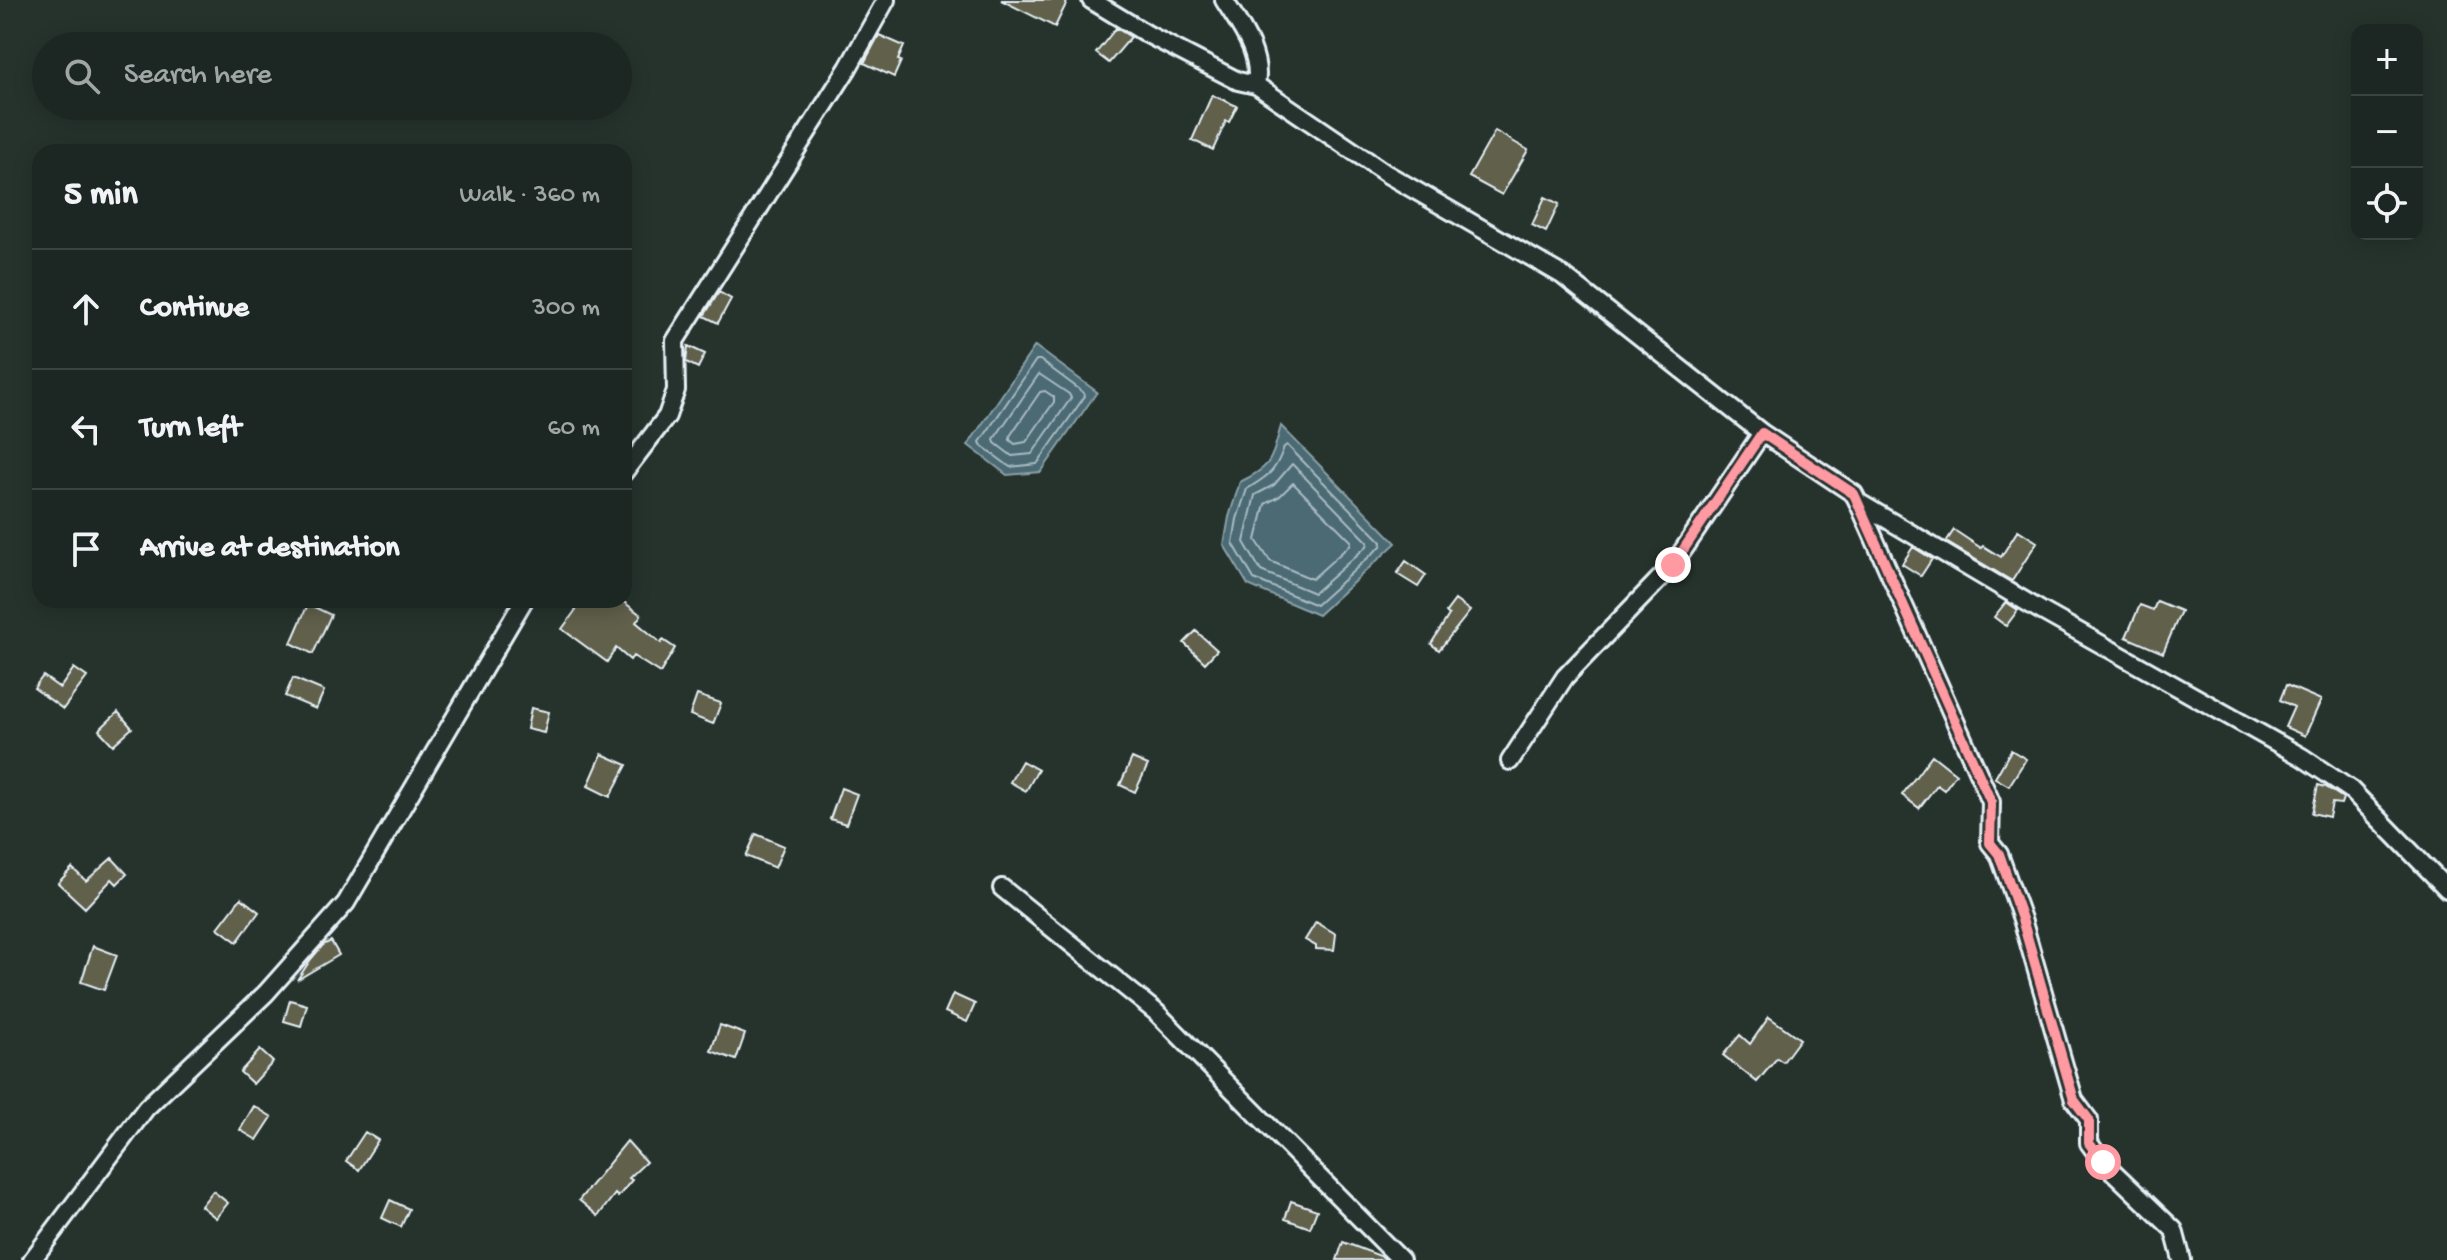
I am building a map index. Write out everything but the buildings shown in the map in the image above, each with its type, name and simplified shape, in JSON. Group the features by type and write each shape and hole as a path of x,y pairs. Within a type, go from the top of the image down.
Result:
{"street":[{"path":"632,462 667,416 676,390 675,341 848,68 886,0"},
{"path":"1091,0 1147,34 1238,81 1256,85 1387,174 1562,275 1762,433 1854,494 1991,802 1990,843 1999,854 2022,919 2074,1100 2089,1120 2089,1143 2103,1162 2174,1230 2182,1260"},
{"path":"1224,0 1249,41 1259,70 1256,85"},
{"path":"1510,761 1565,677 1673,565 1762,433"},
{"path":"1858,502 2040,610 2302,757 2351,790 2447,889"},
{"path":"32,1260 146,1108 266,993 346,903 519,608"},
{"path":"1002,888 1156,1012 1401,1260"}],"water":[{"path":"1035,346 1097,392 1041,472 1007,475 968,445"},
{"path":"1281,426 1396,543 1318,615 1248,585 1224,545 1240,482 1269,461"}],"route":[{"path":"1673,565 1762,433 1854,494 1991,802 1990,843 1999,854 2022,919 2074,1100 2089,1120 2089,1143 2103,1162"}]}
